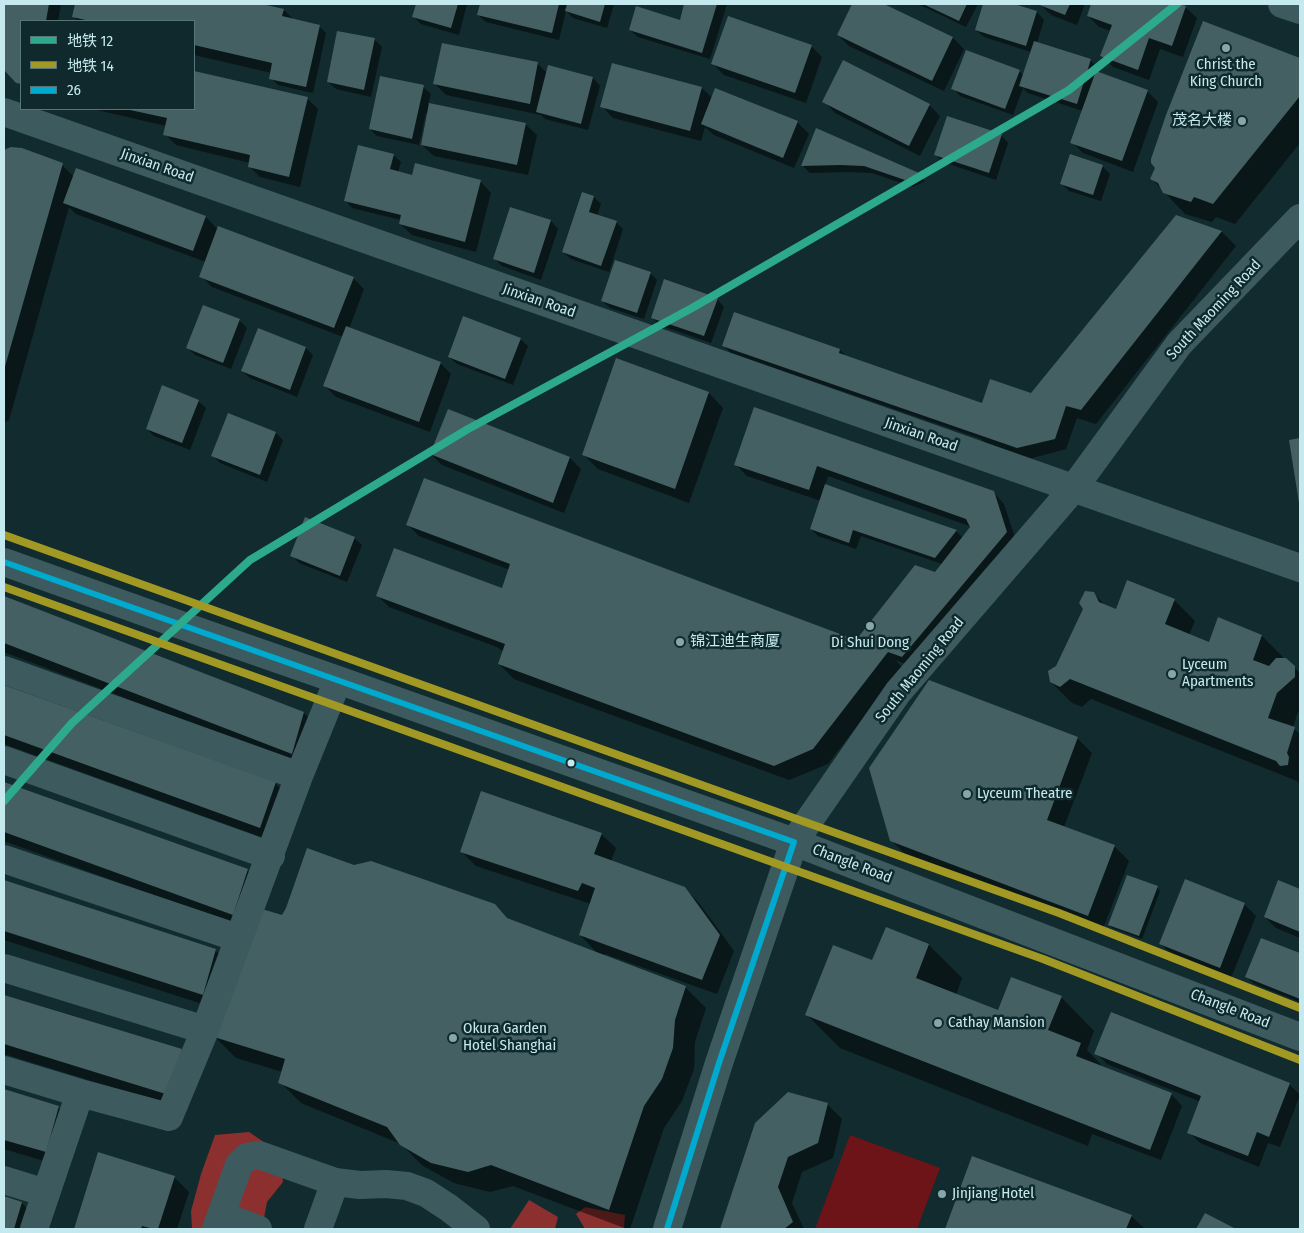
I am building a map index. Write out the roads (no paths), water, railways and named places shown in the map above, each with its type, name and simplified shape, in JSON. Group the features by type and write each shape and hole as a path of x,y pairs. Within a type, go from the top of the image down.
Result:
{"street":[{"path":"1282,4 1300,10"},
{"name":"Jinxian Road","path":"4,112 1300,568"},
{"name":"South Maoming Road","path":"667,1229 719,1063 794,842 898,692 1073,489 1179,344 1300,218"},
{"name":"Changle Road","path":"4,562 794,842 1300,1036"},
{"path":"4,670 299,776"},
{"path":"4,1070 169,1117 205,1030 299,776 338,680"},
{"path":"4,760 270,856"},
{"path":"4,859 238,938"},
{"path":"4,968 205,1030"},
{"path":"34,1229 80,1093"},
{"path":"258,1229 219,1222 239,1164 247,1157 258,1154 335,1182 360,1185 386,1184 407,1186 426,1193 476,1229"},
{"path":"4,1180 46,1193"},
{"path":"318,1229 335,1182"}],"metro line":[{"name":"12","path":"4,801 72,723 250,560 468,429 692,308 1069,90 1177,4"},
{"name":"14","path":"4,535 1059,913 1300,1008"},
{"name":"14","path":"4,587 1043,959 1300,1060"}],"place":[{"name":"Christ the King Church","path":"1226,48"},
{"name":"茂名大楼","path":"1242,121"},
{"name":"Di Shui Dong","path":"870,626"},
{"name":"锦江迪生商厦","path":"680,642"},
{"name":"Lyceum Apartments","path":"1172,674"},
{"name":"Lyceum Theatre","path":"967,794"},
{"name":"Cathay Mansion","path":"938,1023"},
{"name":"Okura Garden Hotel Shanghai","path":"453,1038"},
{"name":"Jinjiang Hotel","path":"942,1194"}]}
